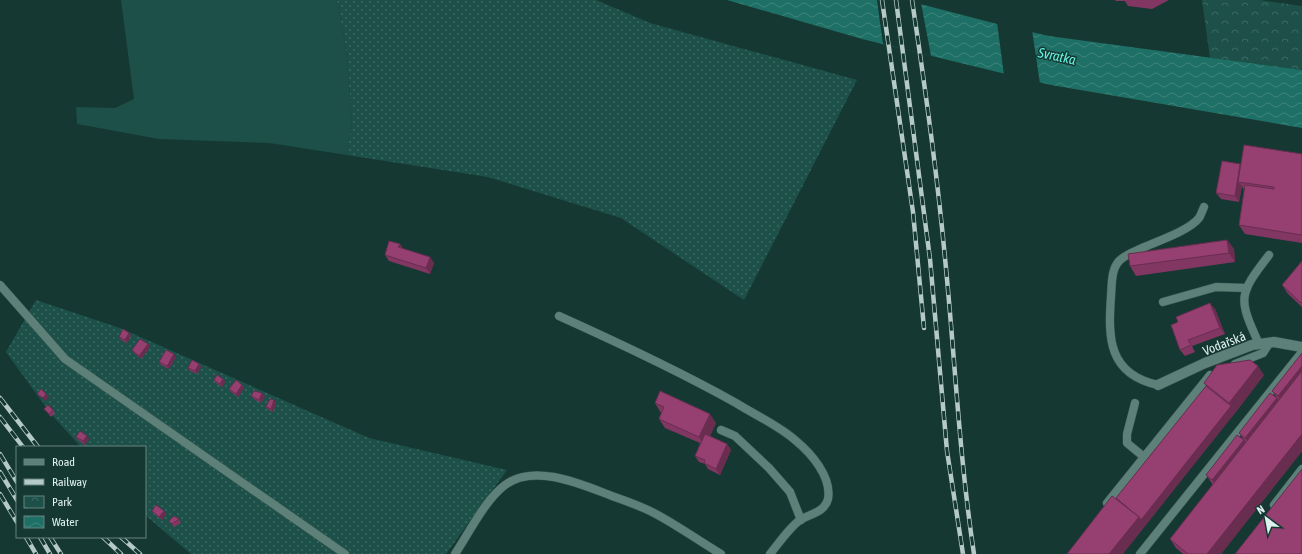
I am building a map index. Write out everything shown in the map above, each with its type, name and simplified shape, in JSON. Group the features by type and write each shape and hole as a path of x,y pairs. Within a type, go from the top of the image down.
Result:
{"street":[{"name":"Vodařská","path":"1158,385 1205,363 1259,344 1270,342 1302,347"}],"lane":[{"path":"1158,385 1139,380 1129,373 1120,363 1114,352 1109,326 1113,271 1119,261 1128,254 1182,230 1198,219 1204,207"},
{"path":"1259,344 1244,309 1244,296 1248,281 1269,255"},
{"path":"0,285 65,359 345,554"},
{"path":"1163,302 1216,287 1247,288"},
{"path":"559,316 689,378 763,419 795,440 820,469 828,493 827,501 823,507 800,520 770,554"},
{"path":"1229,366 1260,355 1266,351 1270,342"},
{"path":"1140,554 1302,352"},
{"path":"1101,510 1209,377 1218,370"},
{"path":"1135,403 1127,434 1127,443 1144,457"},
{"path":"721,430 735,436 769,468 790,492 800,520"},
{"path":"1269,511 1302,469"},
{"path":"456,554 499,490 513,480 532,476 551,477 570,482 625,501 654,513 721,554"}],"green space":[{"path":"121,0 337,0 346,47 352,123 347,155 269,143 159,139 77,124 76,107 115,108 134,99"},
{"path":"337,0 596,0 650,23 857,80 744,300 621,218 488,177 347,155 352,123 346,47"},
{"path":"1202,0 1260,0 1302,6 1302,70 1210,58"},
{"path":"36,300 120,328 369,438 507,470 446,554 191,554 146,516 146,446 80,446 51,414 6,352"}],"water":[{"name":"Svratka","path":"727,0 905,0 1049,36 1302,70 1302,128 1051,85 862,39"}],"pier":[{"path":"877,0 912,0 921,3 931,56 883,44"},
{"path":"997,22 1032,30 1040,84 1004,75"}],"building":[{"path":"1244,145 1302,154 1302,235 1239,225 1245,185 1274,189 1274,187 1238,182"},
{"path":"1222,161 1240,164 1235,196 1216,193"},
{"path":"1227,240 1229,253 1130,266 1128,254"},
{"path":"389,241 400,244 398,247 430,257 426,268 385,255"},
{"path":"1302,261 1302,302 1301,303 1282,285"},
{"path":"1210,303 1220,328 1188,340 1191,345 1180,350 1171,325 1178,322 1176,317"},
{"path":"123,329 129,333 125,340 119,337"},
{"path":"140,339 148,344 139,356 132,350"},
{"path":"166,350 174,354 167,366 159,362"},
{"path":"1302,353 1302,366 1278,396 1272,391"},
{"path":"192,360 199,364 195,371 188,368"},
{"path":"1250,360 1258,366 1229,403 1204,383 1217,365"},
{"path":"1301,372 1302,434 1207,554 1188,554 1170,539"},
{"path":"217,375 223,379 220,384 214,380"},
{"path":"236,380 242,385 236,394 229,389"},
{"path":"1206,386 1231,406 1141,520 1116,498"},
{"path":"41,389 46,394 43,398 37,394"},
{"path":"254,391 262,393 259,400 251,396"},
{"path":"660,391 710,414 699,437 659,419 664,407 655,403"},
{"path":"1270,393 1277,398 1245,438 1239,433"},
{"path":"270,399 274,400 271,409 266,407"},
{"path":"48,405 53,410 49,414 44,409"},
{"path":"80,431 87,436 83,441 76,437"},
{"path":"705,434 727,444 716,469 704,463 705,460 695,456"},
{"path":"1237,435 1244,440 1212,480 1206,475"},
{"path":"1302,469 1302,554 1235,554"},
{"path":"1112,496 1139,517 1109,554 1067,554"},
{"path":"156,505 164,511 159,517 152,511"},
{"path":"174,516 179,519 172,524 169,521"}],"railway":[{"path":"882,0 913,212 924,328"},
{"path":"896,0 930,259 947,451 963,554"},
{"path":"912,0 938,194 949,295 961,443 974,554"},
{"path":"0,398 37,446"},
{"path":"0,417 22,446"},
{"path":"0,454 16,480"},
{"path":"0,472 16,498"},
{"path":"0,494 16,520"},
{"path":"27,538 36,554"},
{"path":"41,538 50,554"},
{"path":"51,538 61,554"},
{"path":"104,538 121,554"},
{"path":"122,538 140,554"}]}
